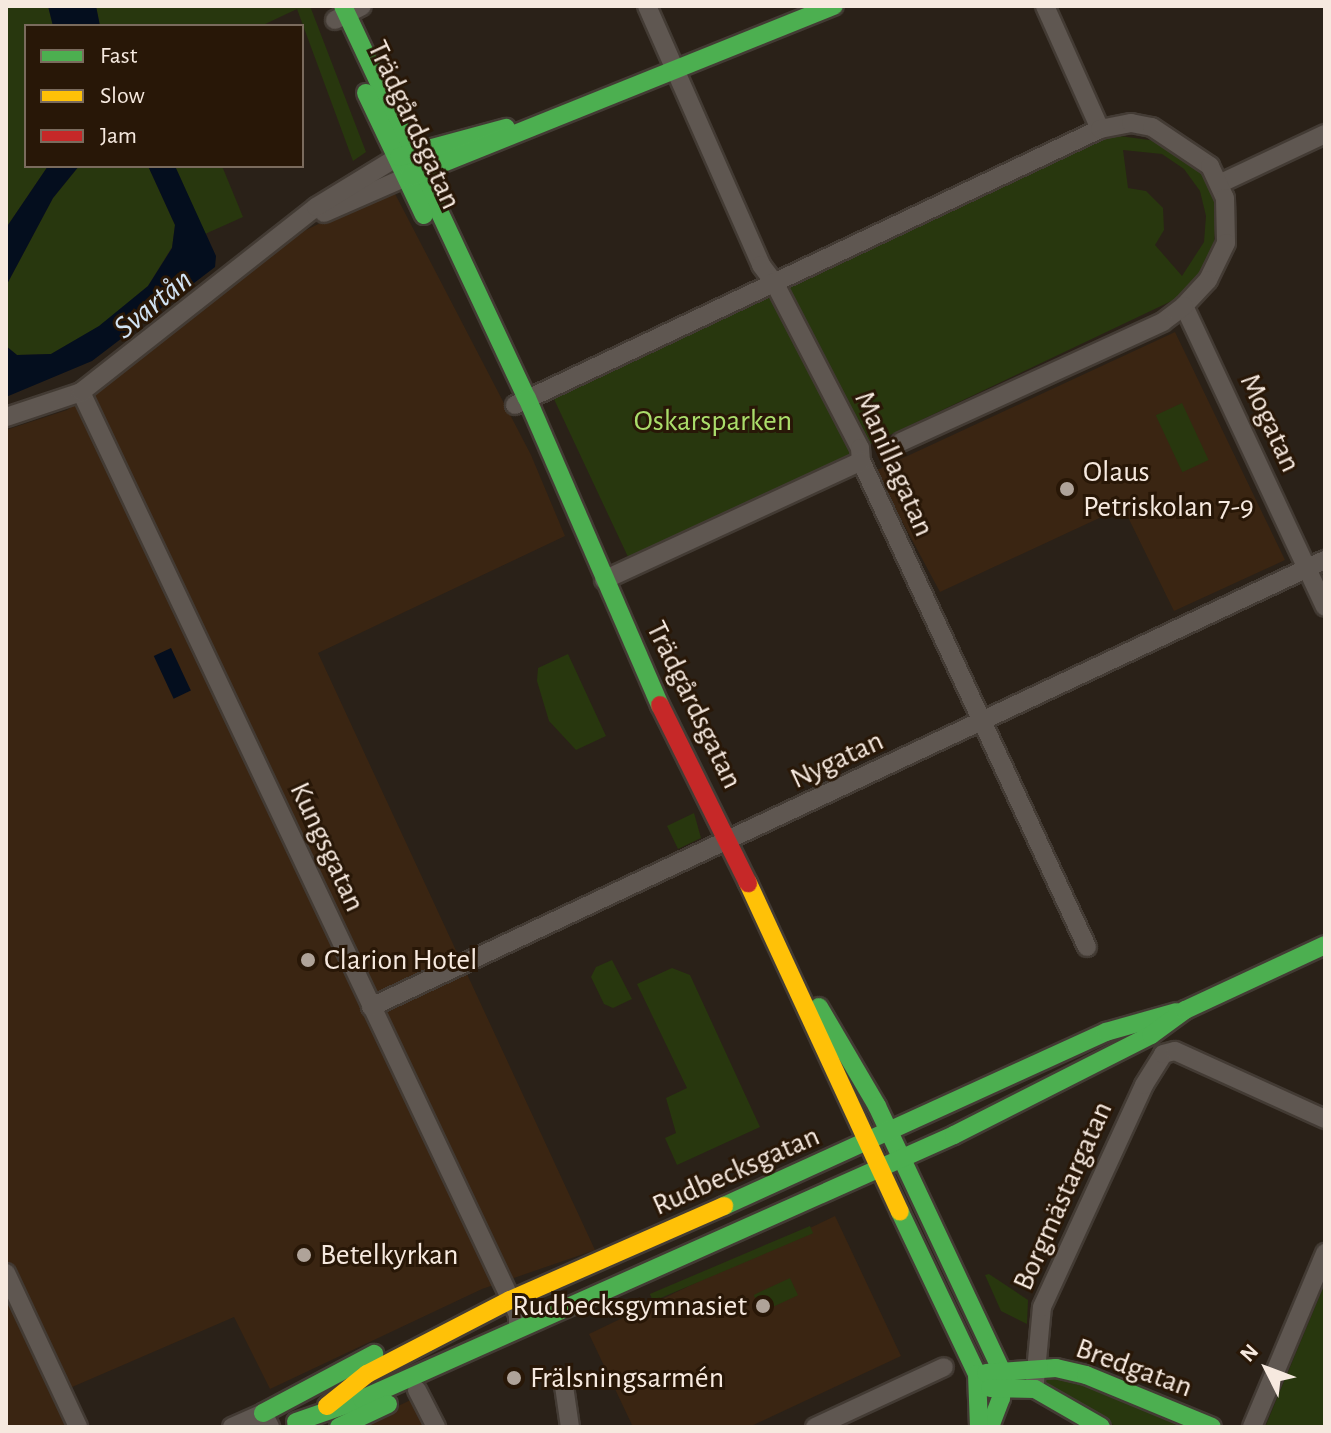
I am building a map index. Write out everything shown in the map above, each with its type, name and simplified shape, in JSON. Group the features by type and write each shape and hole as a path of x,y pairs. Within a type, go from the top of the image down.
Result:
{"main road":[{"path":"414,175 548,125 834,6"},
{"name":"Trädgårdsgatan","path":"343,10 404,155 554,466 665,717 730,841 790,966 840,1039 901,1159"},
{"path":"404,155 506,129 548,125"},
{"name":"Rudbecksgatan","path":"322,1410 367,1374 510,1300 890,1134 1106,1032 1185,1010 1325,945"},
{"name":"Trädgårdsgatan","path":"790,966 799,997 869,1143 878,1169"},
{"name":"Rudbecksgatan","path":"296,1422 322,1410 362,1399 901,1159 1151,1035 1185,1010"},
{"path":"901,1159 1002,1377 990,1427"},
{"path":"878,1169 978,1382 979,1427"},
{"path":"339,1427 590,1311 605,1290"},
{"path":"266,1420 426,1329 458,1325"},
{"name":"Bredgatan","path":"1036,1379 1086,1375 1212,1427"},
{"path":"978,1382 1002,1377 1036,1379"},
{"name":"Bredgatan","path":"1036,1379 1101,1427"}],"street":[{"name":"Manillagatan","path":"647,6 761,265 774,282 860,448 861,461 980,723 1087,947"},
{"path":"1045,6 1100,129"},
{"path":"521,402 1100,129 1131,123 1152,127 1196,154 1221,183 1228,218 1226,243 1208,280 1184,306 1153,327 901,442"},
{"path":"1221,183 1325,134"},
{"path":"6,417 81,392 366,173 404,155"},
{"path":"293,228 414,175"},
{"name":"Mogatan","path":"1184,306 1325,607"},
{"name":"Kungsgatan","path":"81,392 510,1300 518,1327"},
{"path":"604,580 861,461"},
{"name":"Nygatan","path":"371,1007 1325,560"},
{"name":"Borgmästargatan","path":"1036,1379 1042,1307 1144,1085 1165,1054 1175,1051 1325,1119"},
{"path":"1252,1427 1325,1253"},
{"path":"6,1273 78,1427"},
{"path":"815,1427 944,1367"},
{"path":"564,1386 570,1427"},
{"path":"417,1390 436,1427"},
{"path":"232,1427 266,1420"}],"shaded area":[{"path":"392,188 531,455 565,536 318,653 595,1250 482,1289 270,1389 234,1317 56,1394 70,1427 6,1427 6,430 67,410 302,232"},
{"name":"Olaus Petriskolan 7-9","path":"1175,332 1285,560 1174,611 1123,507 940,592 875,471"},
{"name":"Rudbecksgymnasiet","path":"835,1216 901,1356 749,1427 633,1427 589,1334"},
{"path":"419,1396 434,1427 354,1427"}],"green space":[{"path":"6,6 48,6 52,24 24,24 24,168 47,168 6,228"},
{"path":"96,6 310,6 366,152 353,161 297,9 265,24 100,24"},
{"name":"Oskarsparken","path":"1112,135 1164,142 1198,167 1217,205 1213,256 1182,296 629,559 553,397","holes":["1123,150 1162,154 1184,169 1200,191 1206,216 1204,242 1182,276 1155,245 1164,230 1163,208 1146,191 1128,188"]},
{"path":"77,168 149,168 175,225 172,247 148,286 100,326 51,354 17,355 6,346 6,286 53,198"},
{"path":"176,168 223,168 243,217 205,234"},
{"path":"1182,403 1209,460 1182,472 1156,415"},
{"path":"568,654 606,736 576,750 549,721 537,681 538,668"},
{"path":"694,813 701,838 678,849 667,826"},
{"path":"612,960 632,999 613,1008 604,1004 591,977 596,967"},
{"path":"672,968 690,975 760,1127 677,1165 665,1138 676,1133 666,1098 687,1088 637,984"},
{"path":"810,1226 813,1233 653,1301 650,1294"},
{"path":"989,1274 1028,1300 1027,1324 1001,1311 985,1275"},
{"path":"790,1278 798,1295 762,1312 754,1295"},
{"path":"1325,1283 1325,1427 1265,1427"},
{"path":"1070,1376 1195,1427 1117,1427 1045,1385 1044,1379"}],"water":[{"path":"48,6 96,6 100,24 52,24"},
{"path":"47,168 77,168 53,198 6,286 6,228"},
{"name":"Svartån","path":"149,168 176,168 216,256 215,267 92,361 6,397 6,346 17,355 51,354 99,326 148,286 172,248 175,225"},
{"path":"171,648 191,691 174,699 154,656"}],"traffic: fast":[{"path":"343,6 527,398 660,705"},
{"path":"408,177 834,6"},
{"path":"366,93 424,215"},
{"path":"399,157 506,128"},
{"path":"296,1422 362,1399 954,1135 1151,1035 1185,1010 1325,945"},
{"path":"819,1007 877,1106 1002,1372 1001,1398 990,1427"},
{"path":"724,1206 1106,1032 1176,1012"},
{"path":"900,1212 977,1374 979,1427"},
{"path":"263,1413 374,1354"},
{"path":"986,1373 1056,1368 1086,1375 1212,1427"},
{"path":"990,1388 1035,1389 1101,1427"},
{"path":"339,1427 388,1404"}],"traffic: slow":[{"path":"748,883 900,1212"},
{"path":"327,1406 367,1374 510,1300 724,1206"}],"traffic: jam":[{"path":"660,705 748,883"}],"place":[{"name":"Olaus Petriskolan 7-9","path":"1067,489"},
{"name":"Clarion Hotel","path":"308,960"},
{"name":"Betelkyrkan","path":"304,1255"},
{"name":"Rudbecksgymnasiet","path":"763,1306"},
{"name":"Frälsningsarmén","path":"514,1378"}]}
